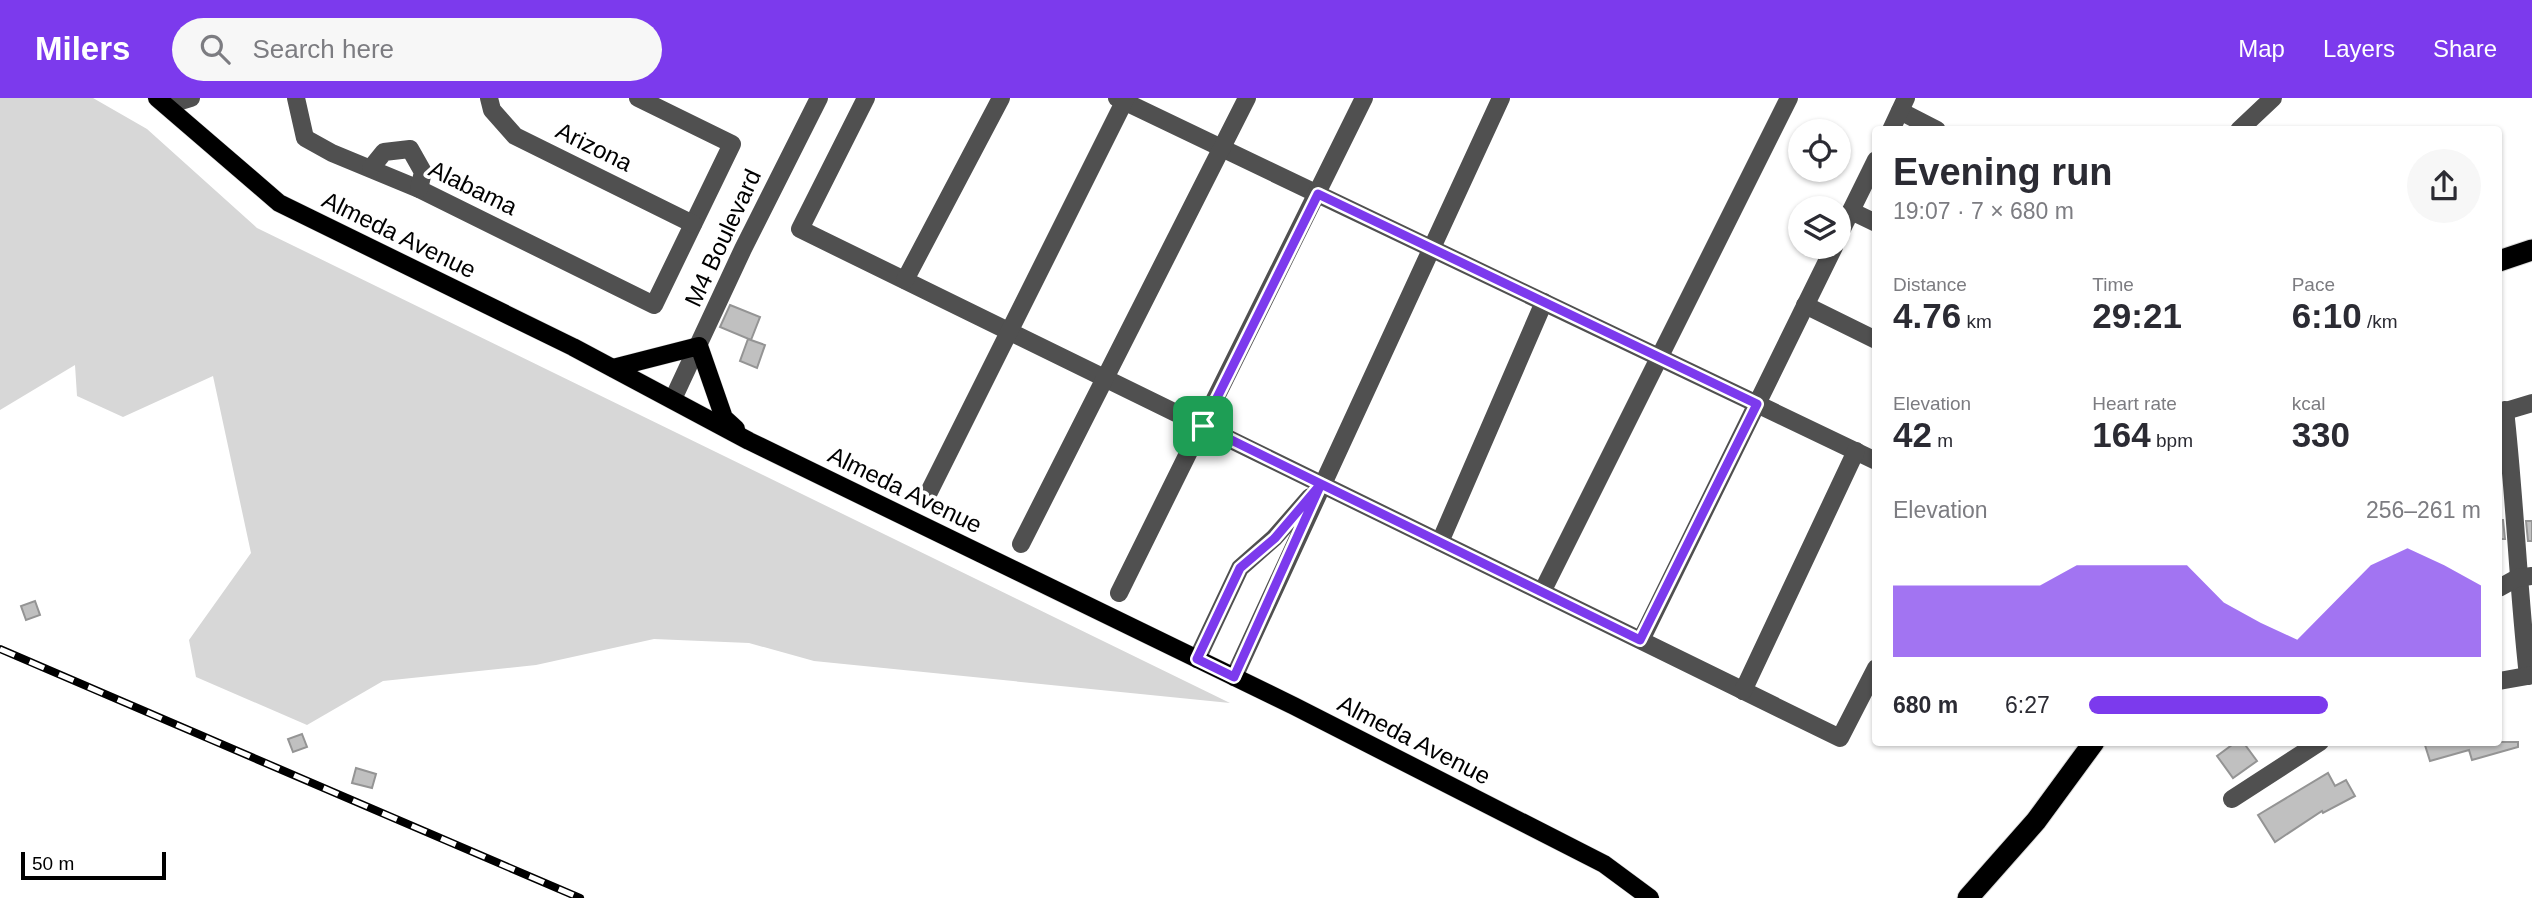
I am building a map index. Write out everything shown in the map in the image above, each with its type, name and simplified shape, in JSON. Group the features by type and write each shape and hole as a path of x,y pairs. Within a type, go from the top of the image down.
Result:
{"highway":[{"path":"2502,260 2532,250"},
{"path":"1968,898 2036,821 2091,746"}],"main road":[{"name":"Almeda Avenue","path":"162,102 279,203 613,368 748,441 1234,677 1604,864 1650,898"},
{"path":"613,368 699,346 724,418 748,441"}],"street":[{"path":"162,102 191,98"},
{"name":"Alabama","path":"296,98 305,138 332,153 419,188 653,305 693,224"},
{"name":"Arizona","path":"489,98 492,110 515,135 693,224"},
{"path":"638,98 732,144 693,224"},
{"name":"M4 Boulevard","path":"673,399 743,249 819,98"},
{"path":"866,98 800,229 1840,738 1872,676"},
{"path":"905,281 1001,98"},
{"path":"1021,544 1247,98"},
{"path":"1119,593 1364,98"},
{"path":"1234,677 1501,98"},
{"path":"1542,592 1788,98"},
{"path":"2243,126 2273,98"},
{"path":"926,498 1122,99 1872,459"},
{"path":"1893,126 1903,105 1932,126"},
{"path":"371,168 384,152 410,149 423,172 419,188"},
{"path":"1872,168 1851,211 1872,220"},
{"path":"1640,640 1827,259"},
{"path":"1440,542 1544,302"},
{"path":"1805,304 1872,338"},
{"path":"2502,681 2530,676 2524,577 2506,469 2502,412 2532,403"},
{"path":"1743,691 1856,451"},
{"path":"1197,659 1240,568 1275,538 1321,484"},
{"path":"2502,587 2524,577"},
{"path":"2232,799 2314,746"}],"shaded area":[{"path":"0,98 93,98 147,129 257,228 1230,703 814,661 749,643 654,639 536,665 383,681 307,725 196,677 189,640 251,553 213,376 123,417 77,396 75,365 0,410"}],"building":[{"path":"730,305 760,317 751,340 720,327"},
{"path":"748,339 765,345 757,368 740,361"},
{"path":"2502,520 2503,520 2505,539 2502,539"},
{"path":"2526,521 2532,521 2532,541 2528,541"},
{"path":"35,601 40,615 26,620 21,606"},
{"path":"302,734 307,747 293,752 288,739"},
{"path":"2502,742 2518,742 2518,747 2472,760 2469,750 2430,761 2425,746 2502,746"},
{"path":"2231,746 2246,746 2257,761 2233,778 2217,756"},
{"path":"356,768 376,774 372,788 352,783"},
{"path":"2328,773 2335,786 2346,780 2355,796 2323,813 2322,811 2275,842 2258,815"}],"railway":[{"path":"0,649 580,898"}],"route":[{"path":"1203,426 1318,194 1757,404 1640,640 1321,484 1234,677 1197,659 1240,568 1275,538 1321,484 1203,426"}]}
